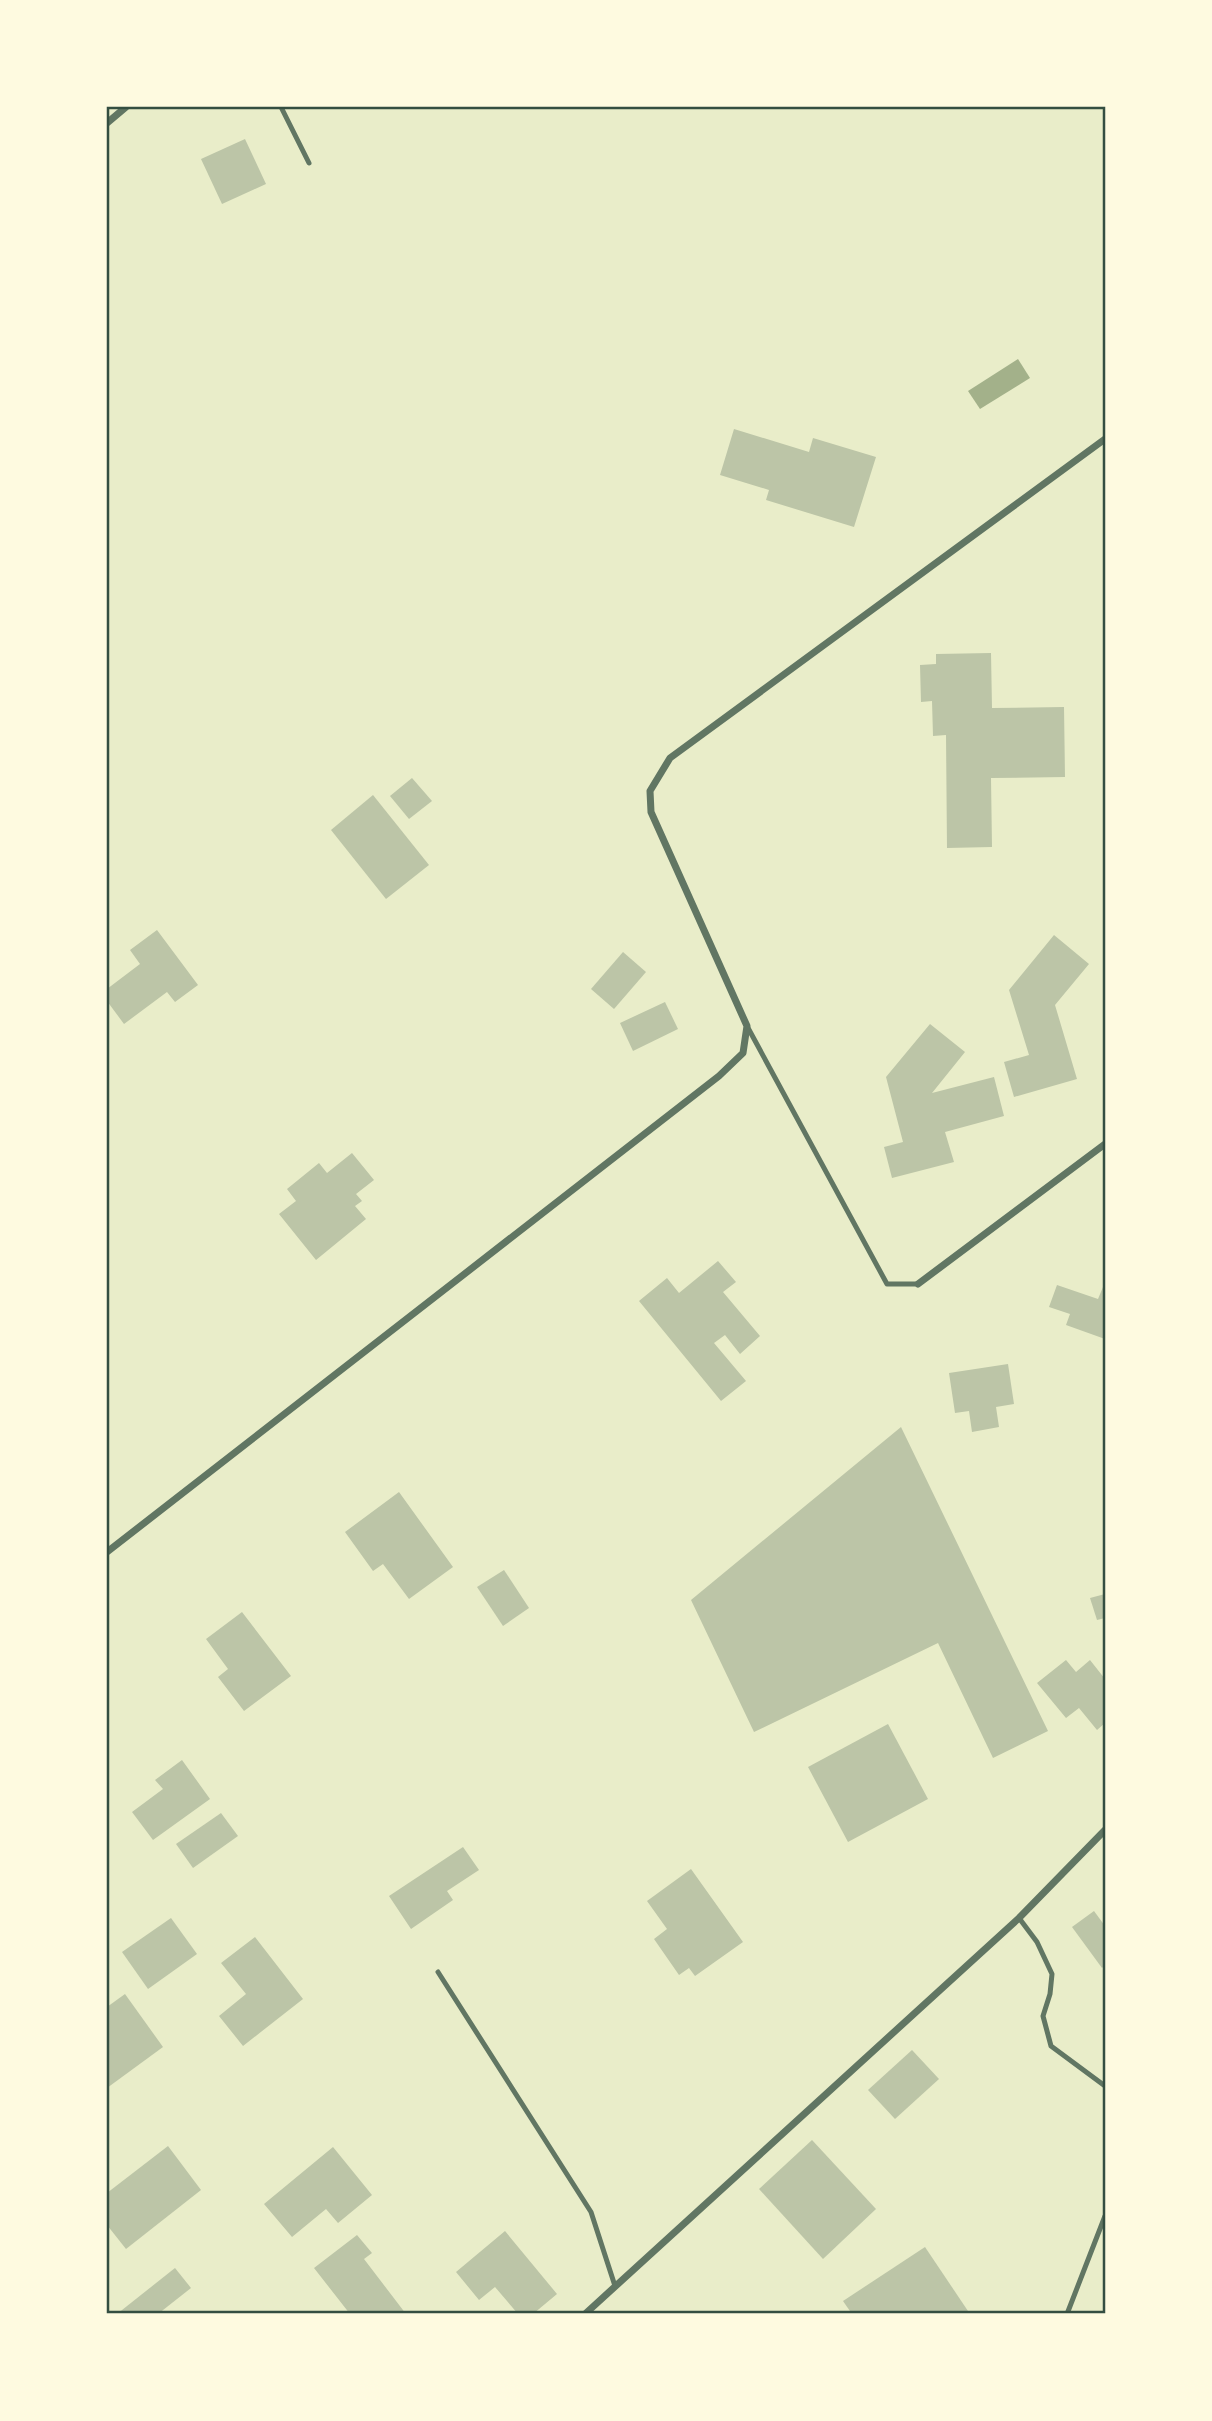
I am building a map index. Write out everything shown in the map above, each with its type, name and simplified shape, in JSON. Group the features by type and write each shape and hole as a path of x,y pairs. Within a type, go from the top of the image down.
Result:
{"street":[{"path":"107,122 126,107"},
{"path":"107,1552 719,1076 743,1053 747,1026 652,812 650,791 670,758 1105,439"},
{"path":"918,1284 1105,1144"},
{"path":"585,2314 1019,1918 1105,1830"}],"lane":[{"path":"281,107 309,163"},
{"path":"747,1026 887,1284 918,1284"},
{"path":"1019,1918 1037,1942 1052,1974 1050,1994 1043,2016 1051,2046 1105,2086"},
{"path":"438,1972 591,2212 615,2286"},
{"path":"1067,2314 1105,2216"}],"shaded area":[{"path":"1018,359 1030,378 980,409 968,391"}],"building":[{"path":"245,139 266,184 222,204 201,159"},
{"path":"734,429 809,452 813,438 876,457 854,527 766,500 769,490 720,475"},
{"path":"991,653 992,708 1064,707 1065,777 991,778 992,847 947,848 946,735 933,736 932,701 921,702 920,665 936,664 936,654"},
{"path":"412,778 432,801 409,819 390,796"},
{"path":"373,795 429,865 386,899 331,830"},
{"path":"157,930 198,985 175,1002 167,992 124,1024 107,1001 107,989 140,964 130,950"},
{"path":"1054,935 1089,964 1055,1005 1077,1079 1014,1097 1004,1062 1029,1055 1009,990"},
{"path":"623,952 646,972 614,1009 591,989"},
{"path":"665,1002 678,1029 633,1051 620,1023"},
{"path":"930,1024 965,1052 932,1093 994,1077 1004,1116 945,1132 954,1162 892,1178 884,1147 903,1142 886,1077"},
{"path":"352,1153 374,1180 356,1194 362,1201 355,1206 366,1219 316,1260 279,1214 296,1201 287,1189 319,1163 327,1173"},
{"path":"718,1261 736,1282 723,1292 760,1336 740,1354 725,1335 714,1343 746,1381 721,1401 639,1301 667,1278 679,1293"},
{"path":"1057,1285 1098,1299 1103,1287 1105,1288 1105,1339 1066,1325 1070,1314 1049,1307"},
{"path":"1008,1364 1014,1404 996,1407 999,1427 972,1432 969,1411 955,1413 949,1373"},
{"path":"901,1427 1048,1731 993,1758 938,1643 754,1732 691,1600"},
{"path":"399,1492 453,1567 409,1599 383,1564 373,1571 345,1532"},
{"path":"504,1570 529,1608 503,1626 477,1587"},
{"path":"1105,1594 1105,1618 1097,1620 1090,1598"},
{"path":"242,1612 291,1676 244,1711 218,1677 228,1669 206,1639"},
{"path":"1066,1660 1076,1672 1090,1660 1105,1679 1105,1723 1097,1730 1079,1708 1066,1718 1037,1683"},
{"path":"888,1724 928,1799 848,1842 808,1767"},
{"path":"182,1760 210,1799 153,1840 132,1812 163,1789 155,1780"},
{"path":"221,1813 238,1836 193,1868 176,1844"},
{"path":"463,1847 479,1870 447,1891 453,1900 411,1929 389,1896"},
{"path":"691,1869 743,1942 695,1976 689,1968 679,1975 654,1939 667,1929 647,1901"},
{"path":"1094,1911 1105,1926 1105,1965 1102,1968 1072,1927"},
{"path":"171,1918 197,1954 148,1989 122,1952"},
{"path":"255,1937 303,1999 243,2046 219,2016 246,1994 221,1963"},
{"path":"125,1994 163,2047 107,2088 107,2007"},
{"path":"912,2050 939,2079 895,2119 868,2090"},
{"path":"812,2140 876,2209 823,2259 759,2189"},
{"path":"168,2146 201,2190 126,2249 107,2225 107,2193"},
{"path":"333,2147 372,2195 338,2223 326,2209 292,2237 264,2204"},
{"path":"505,2231 557,2294 533,2314 518,2314 495,2287 479,2300 456,2272"},
{"path":"357,2235 372,2253 364,2259 406,2314 350,2314 314,2268"},
{"path":"925,2247 970,2314 852,2314 843,2301"},
{"path":"175,2268 191,2288 158,2314 117,2314"}]}
